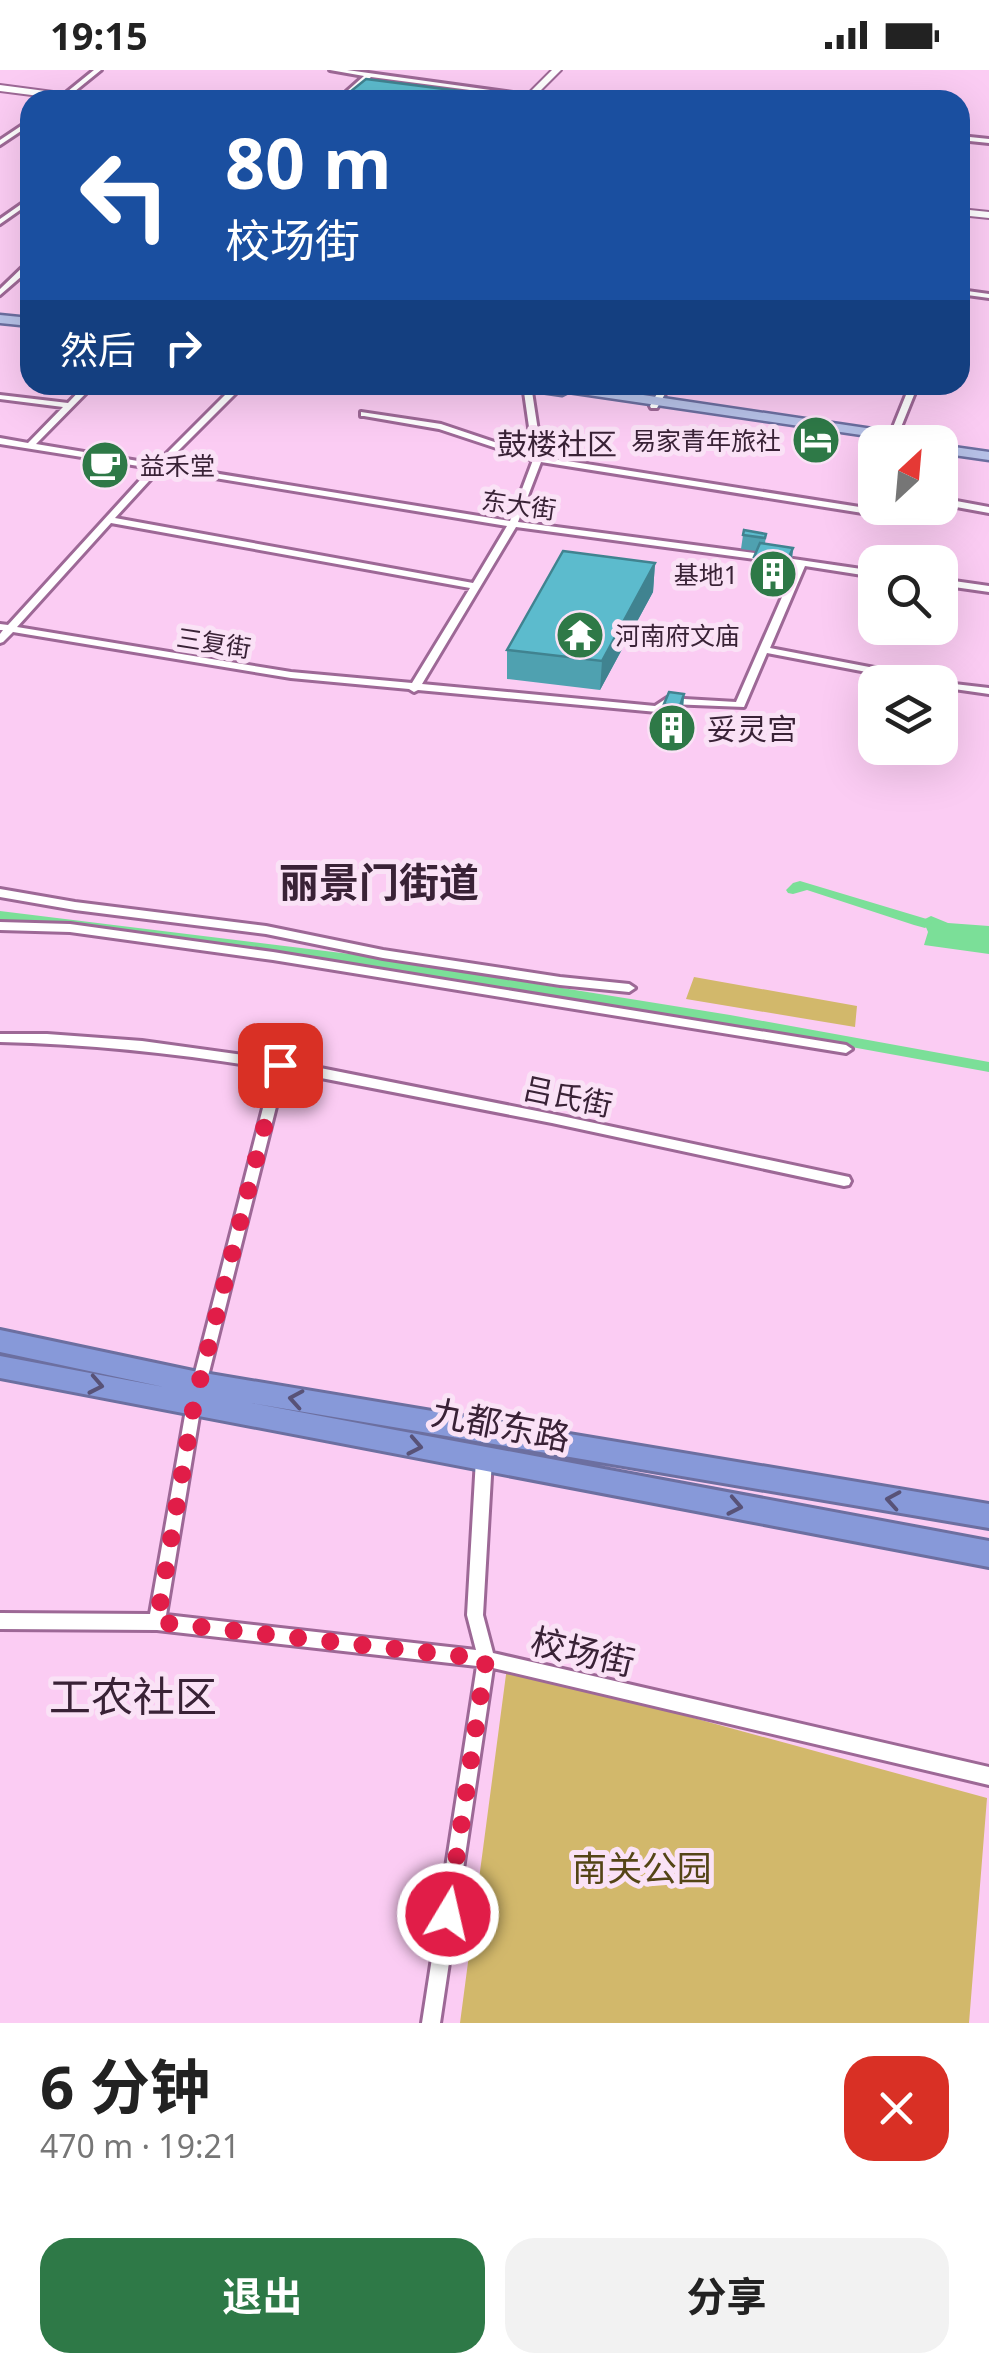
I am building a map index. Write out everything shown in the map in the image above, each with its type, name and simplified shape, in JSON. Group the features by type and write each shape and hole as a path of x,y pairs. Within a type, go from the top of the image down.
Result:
{"highway":[{"name":"九都东路","path":"0,1341 196,1393 484,1458 989,1554"},
{"name":"九都东路","path":"0,1367 196,1393 989,1516"}],"main road":[{"path":"595,395 655,403"},
{"path":"608,395 858,435"},
{"path":"958,449 989,453"}],"street":[{"path":"72,90 98,70"},
{"path":"333,70 478,90"},
{"path":"424,82 438,70"},
{"path":"539,90 560,70"},
{"path":"352,90 369,75"},
{"path":"0,222 20,208"},
{"path":"0,212 20,214"},
{"path":"0,293 20,274"},
{"path":"31,445 81,395"},
{"path":"0,640 5,628 230,395"},
{"path":"414,689 477,587 543,460 529,395"},
{"path":"655,403 660,395"},
{"path":"899,425 910,395"},
{"path":"0,397 71,406"},
{"path":"364,414 441,427 543,460 858,509"},
{"name":"东大街","path":"0,441 512,524 858,572"},
{"path":"958,505 989,510"},
{"path":"110,520 477,587"},
{"path":"801,564 766,650 858,668"},
{"path":"958,584 989,588"},
{"name":"三复街","path":"5,628 291,675 658,709 667,701 740,706 766,650"},
{"path":"958,686 989,690"},
{"path":"0,893 266,930 383,954 560,981 630,988"},
{"path":"0,926 70,928 273,956 846,1049"},
{"name":"吕氏街","path":"0,1038 74,1037 280,1065 529,1112 844,1181"},
{"path":"157,1622 196,1393 280,1065"},
{"path":"431,2023 486,1659 475,1616 484,1458"},
{"name":"校场街","path":"0,1621 157,1622 486,1659 989,1776"}],"green space":[{"path":"694,977 857,1006 855,1027 686,999"},
{"name":"南关公园","path":"507,1667 987,1798 969,2023 460,2023"}],"shaded area":[{"path":"931,916 948,923 989,926 989,954 924,945 928,932 923,920"}],"building":[{"path":"366,79 452,90 352,90"},
{"path":"744,530 766,534 765,538 743,535"},
{"path":"760,543 793,548 786,563 754,557"},
{"name":"河南府文庙","path":"563,551 655,563 602,661 507,650"},
{"path":"669,692 684,694 680,706 664,704"}],"waterway":[{"path":"793,890 807,886 925,923"},
{"path":"0,916 358,960 730,1020 989,1067"}],"place":[{"name":"易家青年旅社","path":"816,440"},
{"name":"益禾堂","path":"105,465"},
{"name":"基地1","path":"773,574"},
{"name":"河南府文庙","path":"580,635"},
{"name":"妥灵宫","path":"672,728"}],"district":[{"name":"鼓楼社区","path":"557,443"},
{"name":"丽景门街道","path":"379,881"},
{"name":"工农社区","path":"133,1695"}],"route":[{"path":"280,1065 194,1404 157,1622 486,1659 448,1914"}]}
